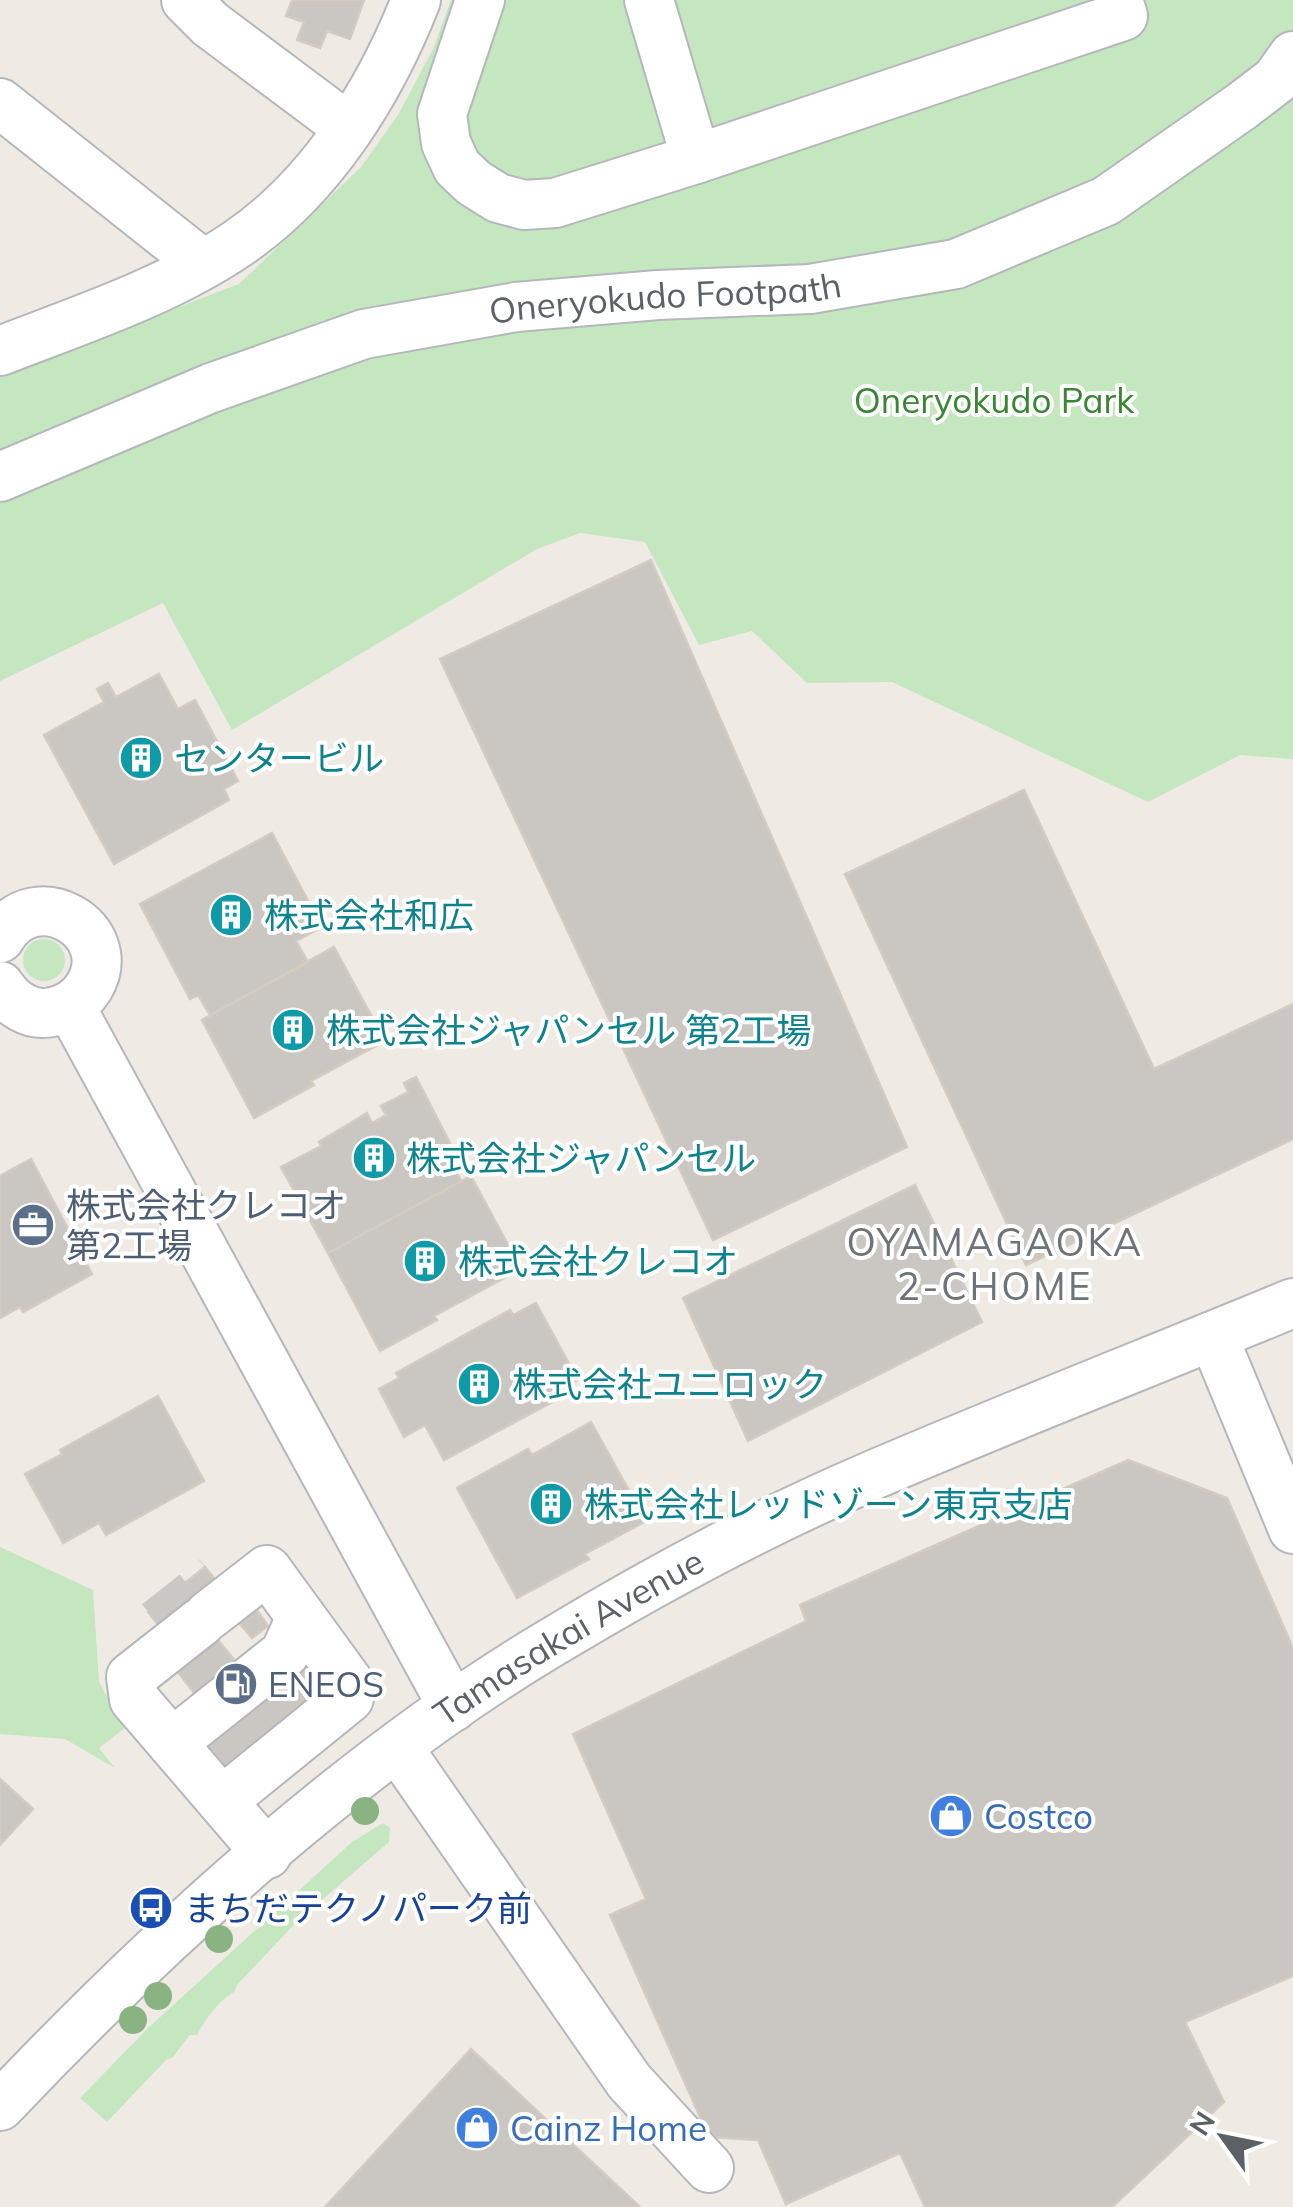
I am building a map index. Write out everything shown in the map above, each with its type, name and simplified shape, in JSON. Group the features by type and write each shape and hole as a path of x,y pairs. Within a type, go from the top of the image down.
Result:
{"street":[{"path":"186,0 210,24 349,128"},
{"path":"0,350 108,308 239,243 308,179 349,128 398,46 416,0"},
{"path":"480,0 442,114 446,143 457,167 474,184 498,198 524,205 555,203 696,159 1124,16 1118,0"},
{"path":"649,0 696,159"},
{"name":"Oneryokudo Footpath","path":"0,476 211,388 364,334 516,307 658,295 810,289 956,264 1106,202 1276,80 1293,56"},
{"path":"0,103 203,264"},
{"path":"0,938 17,918 33,911 52,910 74,919 86,931 94,946 96,964 92,982 82,997 50,1013 32,1012 15,1004 0,986"},
{"path":"70,1006 452,1707"},
{"name":"Tamasakai Avenue","path":"0,2106 102,2002 266,1854 452,1707 546,1646 722,1548 862,1480 1293,1303"},
{"path":"1213,1336 1293,1529"},
{"path":"222,1802 349,1698 350,1684 287,1639 268,1570 253,1556 195,1610 133,1688 172,1743 266,1854"},
{"path":"172,1743 287,1639"},
{"path":"331,1712 386,1757 629,2081 710,2168"}],"green space":[{"name":"Oneryokudo Park","path":"451,0 467,0 435,98 512,206 1123,0 1293,0 1293,759 1240,755 1148,802 892,682 807,683 752,631 699,645 645,542 580,533 537,549 232,730 163,603 0,681 0,375 239,284 361,167 398,115 433,49"},
{"path":"489,0 635,0 676,141 662,165 513,185 471,166 459,101"},
{"path":"664,0 1101,0 707,133"},
{"path":"44,939 59,945 65,960 59,975 44,981 29,975 23,960 29,945"},
{"path":"0,1547 93,1590 99,1682 125,1728 99,1748 115,1768 65,1739 0,1734"},
{"path":"383,1823 390,1828 389,1842 322,1903 304,1914 218,2005 197,2035 190,2035 107,2122 80,2098 147,2029 352,1842"}],"building":[{"path":"292,0 364,0 350,39 327,31 320,48 297,40 304,22 286,16"},
{"path":"651,560 907,1147 713,1240 440,659"},
{"name":"センタービル","path":"159,674 178,709 195,700 238,781 224,789 229,800 114,864 44,735 104,702 97,689 108,683 116,697"},
{"path":"1024,790 1154,1069 1293,1004 1293,1139 1026,1265 845,874"},
{"name":"株式会社和広","path":"272,833 322,927 296,941 308,962 210,1015 198,995 190,999 140,904"},
{"name":"株式会社ジャパンセル 第2工場","path":"334,947 385,1041 311,1081 314,1085 254,1118 202,1020"},
{"name":"株式会社ジャパンセル","path":"416,1077 451,1145 445,1149 461,1181 328,1253 281,1167 321,1146 319,1142 367,1113 372,1123 386,1115 381,1106 408,1092 404,1083"},
{"name":"株式会社クレコオ 第2工場","path":"31,1159 92,1274 23,1312 20,1307 0,1318 0,1176"},
{"name":"株式会社クレコオ","path":"471,1176 521,1269 434,1316 437,1320 380,1351 328,1253"},
{"path":"915,1185 982,1322 748,1441 683,1298"},
{"name":"株式会社ユニロック","path":"536,1303 578,1380 555,1393 558,1399 444,1460 425,1425 404,1437 379,1389 399,1378 396,1373 510,1310 513,1315"},
{"path":"158,1396 204,1481 106,1535 99,1523 63,1543 25,1474"},
{"name":"株式会社レッドゾーン東京支店","path":"591,1422 646,1521 585,1554 589,1559 517,1598 457,1488 528,1449 532,1455"},
{"name":"Costco","path":"1128,1460 1227,1498 1293,1648 1293,1976 1185,2022 1224,2102 1112,2207 925,2207 900,2153 786,2204 758,2140 709,2137 610,1915 646,1899 573,1734 806,1621 800,1605"},
{"path":"205,1567 222,1588 165,1633 148,1612"},
{"path":"257,1610 268,1626 252,1638 240,1624"},
{"path":"210,1630 235,1661 195,1694 170,1662"},
{"path":"330,1635 356,1669 200,1791 174,1758"},
{"path":"0,1779 33,1809 0,1845"},
{"name":"Cainz Home","path":"471,2049 640,2207 325,2207"}],"tunnel":[{"path":"157,1623 214,1578"}],"place":[{"name":"センタービル","path":"141,758"},
{"name":"株式会社和広","path":"231,915"},
{"name":"株式会社ジャパンセル 第2工場","path":"293,1030"},
{"name":"株式会社ジャパンセル","path":"374,1158"},
{"name":"株式会社クレコオ 第2工場","path":"33,1225"},
{"name":"株式会社クレコオ","path":"425,1261"},
{"name":"株式会社ユニロック","path":"479,1384"},
{"name":"株式会社レッドゾーン東京支店","path":"551,1504"},
{"name":"ENEOS","path":"236,1684"},
{"name":"Costco","path":"951,1816"},
{"name":"まちだテクノパーク前","path":"151,1908"},
{"name":"Cainz Home","path":"477,2128"}],"district":[{"name":"OYAMAGAOKA 2-CHOME","path":"995,1264"}]}
